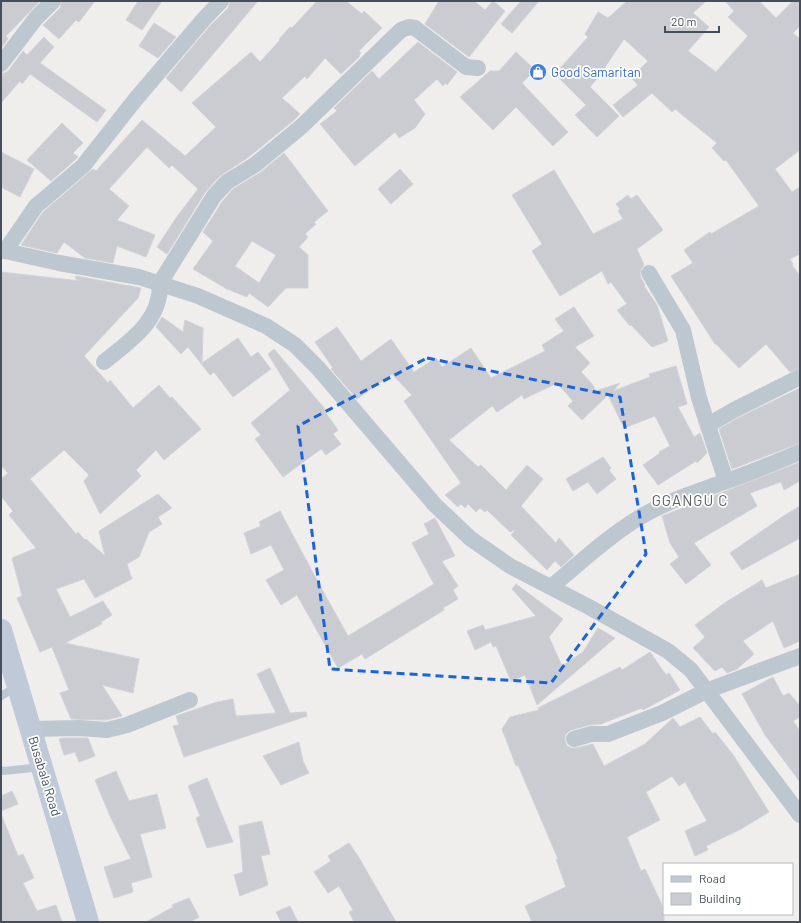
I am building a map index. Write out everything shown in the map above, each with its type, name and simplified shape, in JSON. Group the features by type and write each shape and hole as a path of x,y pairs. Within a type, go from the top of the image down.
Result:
{"street":[{"path":"1,64 36,18 53,1"},
{"path":"221,1 135,100 83,166 36,206 3,250 59,263 139,277 160,283 198,296 266,326 295,345 318,368 435,505 471,539 510,566 590,606 668,651 691,670 800,815"},
{"path":"104,362 145,326 156,310 160,294 160,283 214,196 227,182 256,164 302,126 401,30 409,27 415,28 466,67 478,68"},
{"path":"649,273 684,330 699,398 726,481"},
{"path":"708,425 734,410 800,377"},
{"path":"551,587 638,518 658,508 800,452"},
{"name":"Busabala Road","path":"1,630 9,691 31,729 88,922"},
{"path":"574,739 591,734 608,734 662,713 706,691 800,656"},
{"path":"31,729 80,728 108,730 127,725 190,700"}],"lane":[{"path":"1,770 4,771 42,767"}],"highlighted area":[{"path":"427,358 620,397 646,554 551,683 330,669 298,426"}],"building":[{"path":"1,1 40,1 6,36 8,39 1,48"},
{"path":"62,1 95,1 79,22 76,20 59,39 43,25 60,8"},
{"path":"138,1 162,1 142,30 126,20"},
{"path":"230,1 258,1 181,92 166,78 210,26 228,8"},
{"path":"317,1 346,1 362,14 364,11 382,28 359,51 361,53 359,55 360,56 341,74 325,58 307,79 305,76 282,98 300,114 250,156 220,176 206,191 167,254 157,247 176,218 198,189 172,165 169,168 147,147 109,189 129,206 117,220 155,235 146,257 117,246 113,263 85,258 64,242 57,253 21,245 43,212 93,169 96,171 142,120 185,156 216,127 192,103 251,52 260,62 290,27 292,28"},
{"path":"439,1 474,1 485,10 493,1 505,11 469,57 425,24"},
{"path":"521,1 539,1 512,33 501,24"},
{"path":"627,1 706,1 693,13 709,27 688,51 716,72 748,36 728,17 734,11 725,1 759,1 776,18 793,1 800,1 800,26 793,33 800,39 800,150 775,169 792,192 800,187 800,254 790,259 793,264 792,265 800,276 800,368 790,372 766,344 739,368 715,344 671,276 693,263 684,250 710,232 711,234 759,206 726,160 724,161 712,148 717,143 675,109 672,112 652,93 623,117 613,105 638,85 631,78 648,61 624,39 605,67 606,68 590,87 619,116 597,137 575,115 586,105 555,74 588,37 585,34 598,12 608,18"},
{"path":"154,23 176,37 158,58 139,46"},
{"path":"44,37 54,47 40,63 106,110 97,122 30,74 22,84 20,81 1,103 1,73 5,73 9,70 23,51 27,55"},
{"path":"418,42 457,72 447,85 445,83 443,86 437,79 414,100 425,114 415,128 399,138 395,132 355,166 320,124 337,111 334,108 372,71 379,79"},
{"path":"516,52 535,70 522,83 568,132 553,146 516,107 493,130 460,97 490,71 499,71"},
{"path":"62,123 83,143 73,153 78,157 51,181 27,160"},
{"path":"1,152 34,169 20,197 1,187"},
{"path":"284,153 328,211 314,222 316,224 305,234 308,237 299,247 308,255 308,288 286,288 268,307 249,293 247,297 227,289 193,269 213,241 203,232 222,202 233,189 261,172","holes":["252,241 276,255 259,283 235,266"]},
{"path":"400,169 413,184 391,204 378,189"},
{"path":"554,170 593,234 623,219 618,211 620,209 616,204 628,195 631,199 637,195 663,230 637,249 644,265 641,269 641,278 645,285 644,286 657,305 668,341 652,347 631,325 630,326 617,310 627,304 611,282 608,284 602,271 560,296 532,251 542,244 512,195"},
{"path":"1,272 80,281 75,278 76,276 141,288 138,298 84,356 108,383 110,380 133,408 159,385 201,429 164,460 156,450 136,470 141,476 100,514 84,481 89,475 64,450 30,479 76,534 78,532 85,540 86,539 105,556 99,531 158,494 172,508 158,517 162,524 149,532 139,557 127,564 132,579 95,598 84,579 56,589 70,617 103,601 112,615 101,622 102,624 65,643 139,659 133,693 102,685 122,716 106,720 71,719 60,693 69,690 52,647 40,652 17,598 22,596 12,558 36,548 9,515 13,511 1,496 1,479 8,473 1,465"},
{"path":"574,307 594,336 575,347 590,363 581,372 593,385 596,391 620,383 613,391 650,377 649,374 676,366 687,404 678,407 694,437 700,433 707,453 697,463 696,461 658,485 643,465 660,453 659,452 670,446 655,416 624,428 608,395 582,420 568,406 573,401 557,383 524,399 522,395 497,412 492,406 449,440 478,467 481,465 506,490 527,465 543,479 521,506 556,543 559,538 574,555 561,567 555,561 547,570 511,535 516,529 510,532 487,510 485,512 480,508 476,512 468,504 465,508 461,504 458,507 445,495 461,483 404,401 412,395 392,374 357,399 331,369 333,368 315,342 337,327 361,361 391,339 414,372 436,358 442,367 471,348 491,378 545,351 542,345 564,331 555,319"},
{"path":"162,317 183,332 185,320 203,328 202,363 238,338 251,357 258,352 271,369 233,397 214,372 210,375 188,347 181,354 156,327"},
{"path":"274,349 325,409 323,409 338,430 333,434 341,444 326,455 321,449 283,477 255,439 261,435 251,423 290,390 268,354"},
{"path":"800,388 800,443 732,469 719,429 738,418"},
{"path":"603,457 611,468 609,470 616,479 597,494 588,482 573,491 566,479"},
{"path":"800,462 800,481 784,490 781,482 750,493 757,506 694,543 711,565 686,584 670,564 679,557 670,543 662,516"},
{"path":"800,506 800,538 742,570 730,553"},
{"path":"280,511 348,636 434,584 412,543 429,534 424,524 435,518 455,556 442,561 458,586 453,590 458,599 443,608 444,610 365,659 362,654 338,668 297,595 281,605 266,580 284,570 271,545 251,554 244,533 261,526 259,522"},
{"path":"800,574 800,641 784,648 773,621 743,641 754,654 737,669 727,673 722,667 715,671 693,648 705,637 695,625 726,602 762,580 766,588"},
{"path":"516,584 563,619 549,637 562,666 583,652 598,628 615,638 537,705 530,687 532,683 529,685 525,675 511,681 496,646 493,647 491,642 475,650 467,631 483,625 485,630 536,616 512,589"},
{"path":"650,652 666,675 669,673 680,690 643,710 642,708 601,724 589,725 571,730 565,736 567,746 576,748 593,744 604,766 645,744 673,718 680,727 700,717 713,734 715,732 734,756 769,812 741,829 706,846 708,850 695,856 685,831 707,821 685,782 679,786 672,776 646,792 660,820 627,837 641,871 645,869 663,907 664,922 532,922 525,906 566,887 556,859 558,859 518,765 516,766 502,729 510,717 539,710 538,708 620,667 622,670"},
{"path":"270,668 290,713 306,712 307,716 184,757 173,726 179,725 176,716 217,702 233,699 236,716 276,713 257,674"},
{"path":"773,677 783,696 789,693 800,706 800,717 793,721 800,731 800,782 765,735 742,694"},
{"path":"88,738 95,756 79,762 75,752 64,755 59,739"},
{"path":"299,742 303,761 309,773 281,785 263,756"},
{"path":"116,771 129,801 157,794 166,828 140,834 152,877 131,883 133,892 114,898 104,867 131,859 110,816 95,780"},
{"path":"207,778 233,842 207,848 196,818 200,816 188,786"},
{"path":"12,791 18,804 1,811 1,796"},
{"path":"1,814 18,856 23,854 34,878 23,883 37,911 56,905 62,922 1,922"},
{"path":"262,821 270,854 261,856 268,885 240,896 234,875 243,872 239,826"},
{"path":"349,843 396,922 354,922 349,912 353,910 339,886 328,893 314,872 331,861 328,856"},
{"path":"189,898 199,917 190,922 146,922 173,907 172,905"},
{"path":"290,906 298,922 281,922 276,912"}],"place":[{"name":"Good Samaritan","path":"538,72"}],"district":[{"name":"GGANGU C","path":"690,501"}]}
